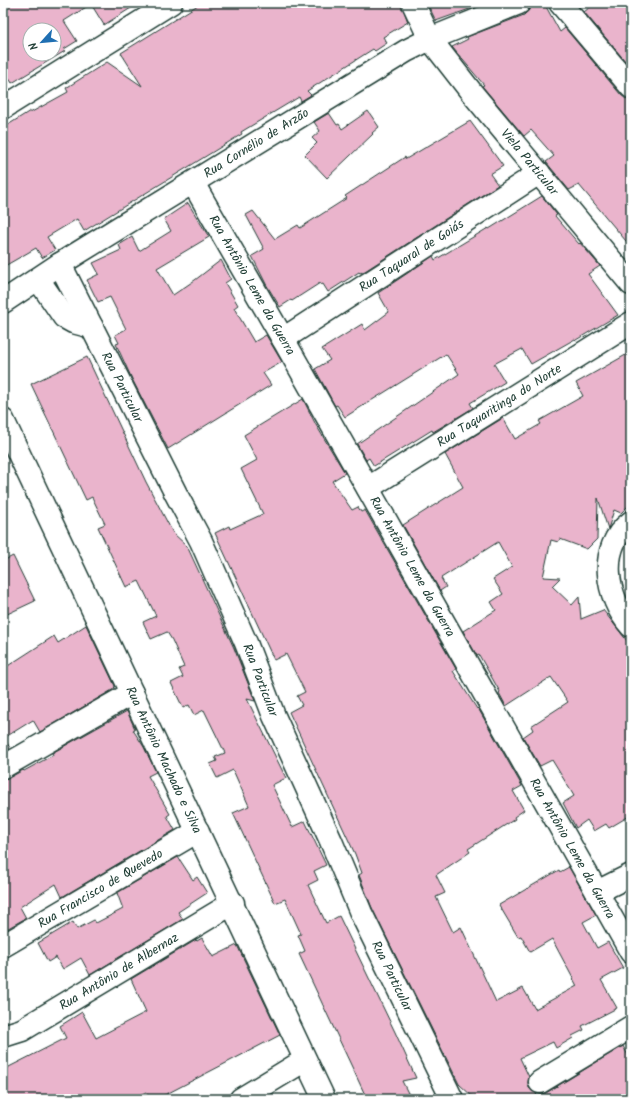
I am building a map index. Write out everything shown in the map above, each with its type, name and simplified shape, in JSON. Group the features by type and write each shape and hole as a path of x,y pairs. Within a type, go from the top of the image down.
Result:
{"street":[{"path":"3,108 171,3"},
{"name":"Viela Particular","path":"413,3 430,39 472,93 631,284"},
{"name":"Rua Cornélio de Arzão","path":"3,302 60,264 406,51 430,39 519,3"},
{"path":"560,3 631,88"},
{"name":"Rua Taquaral de Goiás","path":"283,339 539,173"},
{"name":"Rua Antônio Leme da Guerra","path":"193,183 631,952"},
{"name":"Rua Particular","path":"60,264 201,541 246,643 274,716 328,834 361,913 452,1099"},
{"path":"38,279 64,317 73,322 92,326"},
{"name":"Rua Taquaritinga do Norte","path":"368,488 631,323"},
{"name":"Rua Antônio Machado e Silva","path":"3,420 132,694 233,903 324,1099"},
{"path":"631,522 624,527 614,543 608,564 611,591 625,620 631,626"},
{"path":"3,767 132,694"},
{"name":"Rua Francisco de Quevedo","path":"3,946 198,831"},
{"path":"597,892 631,875"},
{"name":"Rua Antônio de Albernaz","path":"3,1036 22,1030 233,903"},
{"path":"540,1082 631,1027"},
{"path":"242,1099 305,1060"}],"building":[{"path":"3,3 139,3 104,25 91,4 64,21 77,41 64,49 65,51 62,53 62,22 22,22 22,62 47,62 12,83 3,69"},
{"path":"201,3 401,3 408,22 383,37 387,43 375,51 373,49 307,91 311,95 301,101 299,97 241,132 242,134 84,231 77,219 47,237 55,250 42,258 36,248 3,267 3,128 30,111 30,113 68,92 66,88 107,62 142,86 121,53"},
{"path":"427,3 486,3 436,21"},
{"path":"531,3 544,3 560,32 565,28 621,95 631,103 631,247 579,185 569,190 546,162 554,156 531,130 524,136 482,86 484,85 452,47 468,39 467,37 524,15 529,10"},
{"path":"595,3 631,3 631,68 584,12"},
{"path":"368,111 379,127 327,178 305,155 317,143 312,138 320,131 314,122 329,113 337,125 339,124 342,129"},
{"path":"470,121 503,166 490,174 498,185 365,271 359,272 328,292 323,284 321,285 320,283 280,307 266,284 252,256 264,249 246,215 253,211 275,239 298,225 300,228 347,198 345,196 405,157 406,159"},
{"path":"542,196 557,215 555,216 600,266 588,274 618,315 531,364 522,349 494,364 505,382 470,403 473,408 433,432 432,430 374,466 369,458 366,460 357,444 459,374 446,354 345,417 337,405 335,406 315,369 330,360 322,349 362,324 365,330 389,312 378,293 433,256 435,260"},
{"path":"188,203 209,237 157,268 173,295 221,260 231,279 225,283 238,305 234,308 254,342 266,335 282,362 263,373 271,385 168,449 116,344 119,343 115,335 126,329 110,297 98,302 87,280 99,274 93,263 121,250 119,245 132,237 139,251 171,231 164,219"},
{"path":"631,352 631,503 621,513 614,510 608,529 598,498 597,539 587,549 560,539 558,542 551,540 543,577 560,578 552,586 572,605 579,597 581,619 603,610 631,646 631,815 609,828 606,824 594,831 587,820 576,828 563,803 574,796 552,760 540,766 523,737 533,730 531,726 568,702 551,677 506,706 499,693 500,692 479,655 477,656 463,631 496,610 491,602 503,594 493,579 512,567 498,542 441,578 446,587 440,591 403,525 463,487 445,454 503,418 515,439 541,424 539,421 583,396 576,383"},
{"path":"87,357 146,482 173,533 187,546 234,648 255,701 247,699 286,778 272,785 292,827 305,821 326,865 314,871 318,880 308,885 326,923 339,916 395,1032 416,1078 402,1081 411,1099 367,1099 299,954 305,951 298,935 301,934 285,899 275,903 233,813 249,806 233,770 217,778 210,764 217,761 215,757 225,753 204,710 194,715 189,705 183,708 171,683 183,677 179,669 184,667 172,640 167,632 151,639 143,622 156,616 139,581 126,587 98,527 105,524 92,497 86,500 31,384"},
{"path":"303,399 316,425 345,473 332,481 352,510 358,507 361,512 365,510 456,669 453,671 477,709 478,708 522,786 513,791 524,810 514,817 515,819 468,849 470,852 436,875 445,893 436,897 453,932 461,927 496,1002 523,988 535,1009 577,986 552,939 530,952 521,936 518,937 499,905 559,870 560,872 569,867 596,915 583,922 597,948 608,942 623,968 601,980 617,1008 582,1026 584,1030 572,1036 573,1038 556,1048 553,1042 520,1058 529,1077 529,1088 536,1093 537,1097 623,1046 631,1061 631,1099 475,1099 459,1084 372,908 359,875 362,873 355,854 289,712 302,705 297,696 305,692 286,654 274,660 215,533 229,526 230,529 263,514 241,469 257,460 244,435"},
{"path":"13,556 35,601 3,616 3,561"},
{"path":"86,625 115,686 114,689 40,732 33,720 4,738 10,748 3,753 3,669 54,636 58,643"},
{"path":"127,711 135,729 133,730 144,747 156,772 148,776 170,814 167,816 175,830 62,897 56,884 20,907 26,918 3,931 3,779 9,778 23,770 24,771 53,755 52,753"},
{"path":"178,857 193,880 197,877 207,893 178,912 183,919 90,975 81,958 63,969 56,957 48,962 38,943 73,922 77,929 94,920 96,923 123,909 117,893"},
{"path":"202,938 213,957 237,945 280,1035 157,1099 149,1099 146,1092 131,1099 6,1099 3,1092 3,1070 66,1038 60,1026 82,1012 96,1038 146,1012 131,979 196,940 197,941"}]}
